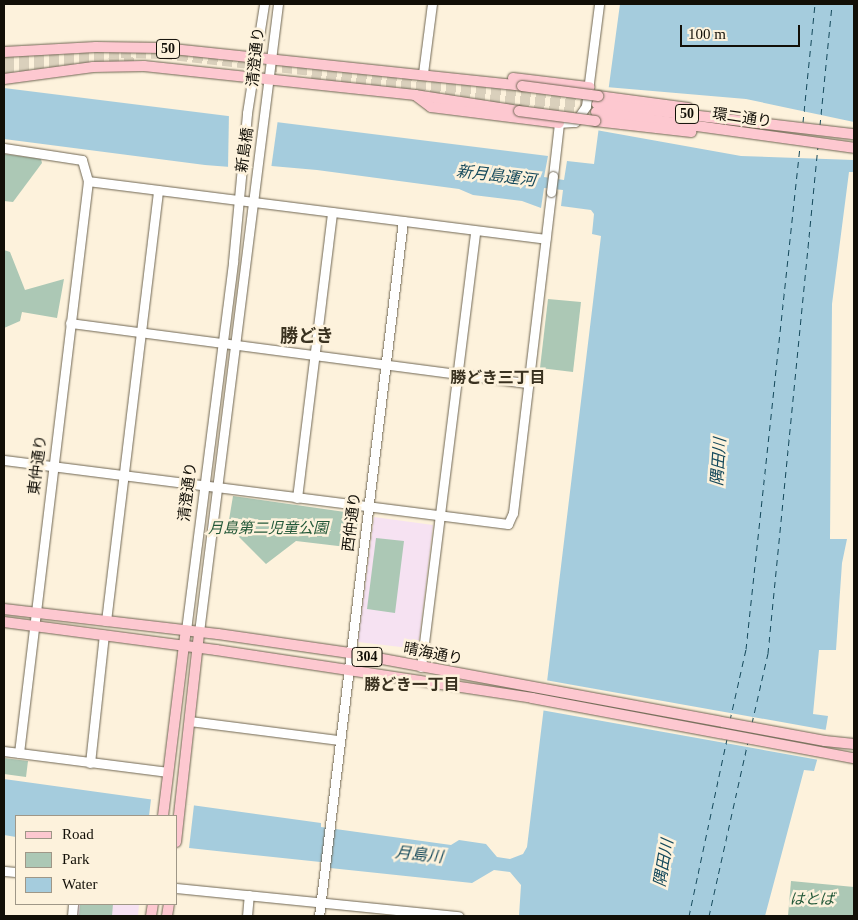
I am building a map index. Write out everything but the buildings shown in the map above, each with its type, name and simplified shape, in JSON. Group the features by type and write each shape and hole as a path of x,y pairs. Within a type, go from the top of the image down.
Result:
{"main road":[{"name":"50","path":"135,66 131,55 137,47"},
{"name":"50","path":"4,52 137,47 522,86 664,104 778,124"},
{"path":"297,84 293,72 300,64"},
{"name":"50","path":"4,79 78,69 135,66 414,95 660,130 776,138"},
{"path":"367,70 589,87"},
{"path":"414,95 431,107 559,123"},
{"name":"環二通り","path":"854,134 778,124 596,108 776,138 854,148"},
{"name":"晴海通り","path":"4,609 186,630 350,653 421,667 532,693 823,746 854,758"},
{"name":"晴海通り","path":"4,622 197,647 348,670 532,693"},
{"name":"清澄通り","path":"163,815 186,630"},
{"name":"清澄通り","path":"178,826 199,632"},
{"name":"晴海通り","path":"823,746 854,744"}],"street":[{"name":"清澄通り","path":"247,113 251,78 257,60 264,4"},
{"name":"清澄通り","path":"264,114 270,81 270,61 278,4"},
{"path":"423,73 432,4"},
{"path":"4,460 505,525 511,522 559,123 569,124 580,117 586,106 599,4"},
{"name":"新島橋","path":"240,188 247,113"},
{"name":"新島橋","path":"254,190 264,114"},
{"path":"4,148 82,160 88,181 545,239"},
{"name":"東仲通り","path":"19,753 52,466 88,181"},
{"name":"清澄通り","path":"186,630 240,188"},
{"path":"106,621 158,190"},
{"name":"清澄通り","path":"199,632 233,344 254,190"},
{"path":"296,498 332,212"},
{"name":"西仲通り","path":"320,902 403,221"},
{"path":"421,667 475,231"},
{"path":"70,323 528,383"},
{"path":"90,763 104,635"},
{"path":"190,721 228,730 339,740"},
{"path":"4,751 168,772"},
{"path":"178,888 459,916"},
{"path":"247,916 249,895"},
{"path":"318,916 320,902"}],"shaded area":[{"path":"374,517 433,525 418,649 358,642"},
{"path":"77,905 139,905 138,916 75,916"}],"green space":[{"path":"4,154 41,159 42,163 13,202 4,201"},
{"path":"4,250 10,252 25,290 64,279 57,318 22,312 20,321 4,328"},
{"path":"548,299 581,302 573,372 540,368"},
{"name":"月島第二児童公園","path":"233,496 359,514 355,548 296,541 266,564 228,526"},
{"path":"376,538 404,541 395,613 367,609"},
{"path":"4,758 28,761 26,777 4,774"},
{"name":"はとば","path":"791,881 854,887 853,916 788,916"},
{"path":"80,905 113,905 112,916 79,916"}],"water":[{"path":"620,4 854,4 854,172 849,172 832,304 830,539 847,539 842,563 836,650 819,650 813,714 828,716 826,728 814,771 804,770 765,916 519,916 521,885 510,872 494,870 472,883 330,868 330,863 189,848 178,821 178,815 15,815 15,837 4,835 4,779 321,823 321,827 451,845 459,840 486,844 497,857 510,859 523,854 527,847 601,236 592,234 594,214 591,210 561,206 563,190 544,188 541,208 522,201 473,195 459,189 317,170 260,165 243,168 205,165 4,139 4,88 548,156 544,177 564,180 567,161 594,164 600,119 605,115"}],"pier":[{"path":"606,87 746,99 854,122 854,160 741,156 596,130 597,118 603,115"},
{"path":"229,112 278,119 271,169 228,169"},
{"path":"545,680 826,730 819,760 541,710"},
{"path":"151,799 194,805 188,857 178,855 178,815 149,815"}],"ferry route":[{"path":"803,122 815,4"},
{"path":"820,125 832,4"},
{"path":"730,720 746,649 800,146"},
{"path":"752,723 768,653 818,146"},
{"path":"689,916 727,739"},
{"path":"709,916 748,742"}],"tunnel":[{"path":"4,62 121,53 163,54 594,103"},
{"path":"4,70 135,62"},
{"path":"311,79 596,112"}],"district":[{"name":"勝どき","path":"307,336"},
{"name":"勝どき三丁目","path":"498,378"},
{"name":"勝どき一丁目","path":"412,685"}],"water label":[{"name":"新月島運河","path":"496,176"},
{"name":"隅田川","path":"719,462"},
{"name":"月島川","path":"419,855"},
{"name":"隅田川","path":"664,863"}]}
